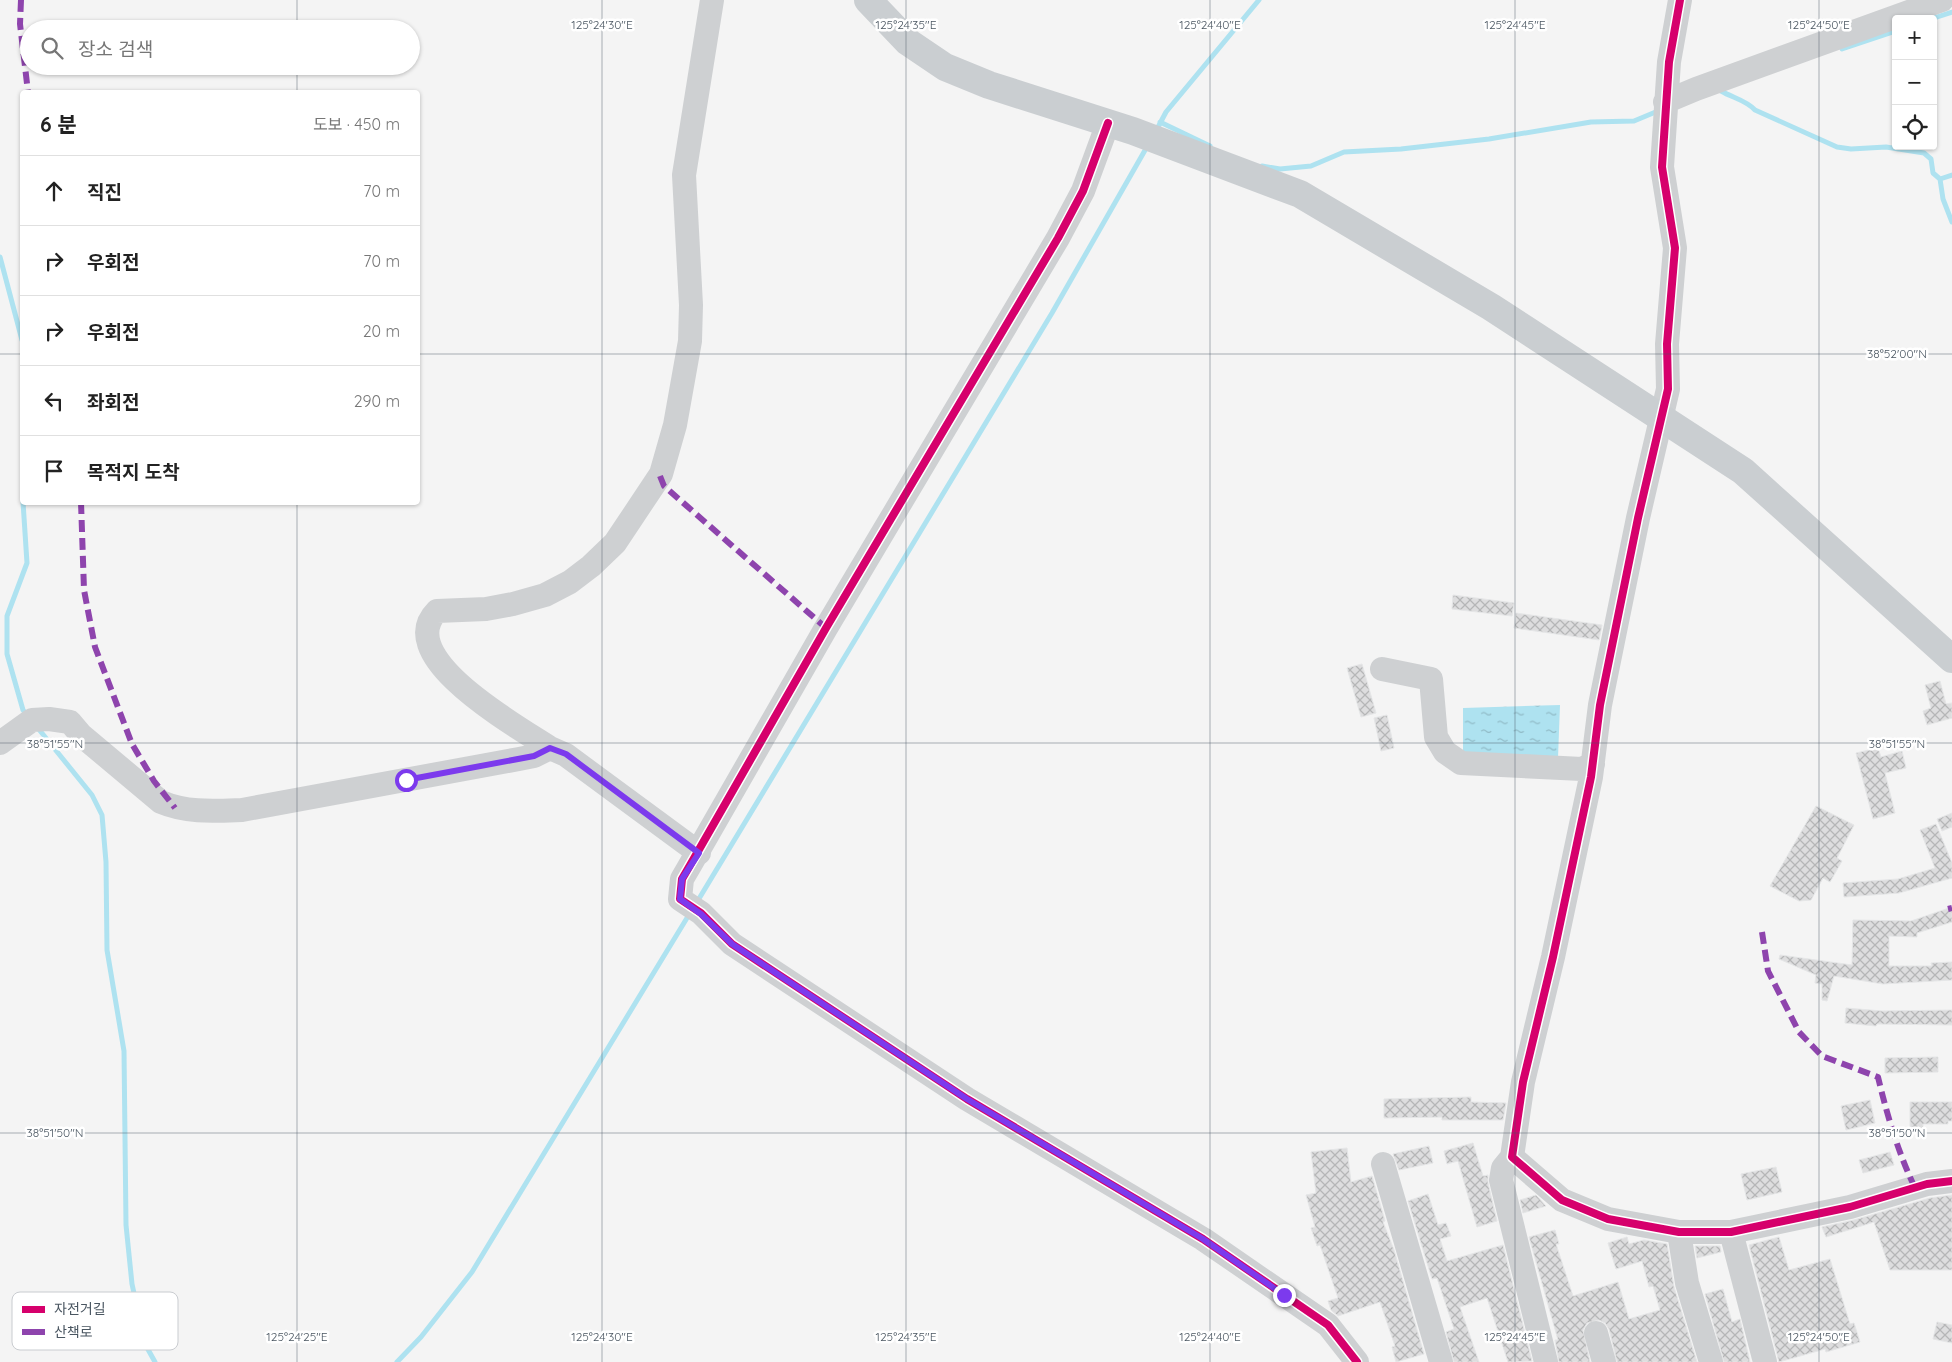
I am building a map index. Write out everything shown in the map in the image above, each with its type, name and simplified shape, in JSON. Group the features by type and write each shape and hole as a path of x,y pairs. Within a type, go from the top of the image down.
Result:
{"main road":[{"path":"868,0 908,42 945,67 989,85 1120,127 1300,194 1491,307 1743,472 1952,659"}],"street":[{"path":"699,853 566,754 550,748 497,713 457,683 441,665 433,651 428,639 428,623 437,611 486,609 513,604 545,595 570,582 591,566 615,543 661,474 674,425 690,341 691,305 684,176 712,0"},
{"path":"1546,1362 1501,1180 1503,1168 1512,1157 1524,1074 1553,957 1593,764 1600,705 1638,518 1668,389 1667,344 1675,248 1662,167 1669,62 1680,0"},
{"path":"1665,102 1942,0"},
{"path":"1120,127 1058,238 826,628 699,853 682,879 680,899 701,914 732,944 967,1099 1203,1239 1328,1325 1357,1362"},
{"path":"1382,669 1431,679 1436,738 1445,752 1461,763 1582,769 1593,764"},
{"path":"0,743 32,720 49,719 70,722 81,735 161,802 175,808 199,811 242,810 534,756 550,748"},
{"path":"1512,1157 1562,1200 1608,1219 1679,1232 1731,1232 1850,1207 1927,1184 1952,1181"},
{"path":"1382,1164 1441,1362"},
{"path":"1679,1232 1687,1283 1711,1362"},
{"path":"1731,1232 1765,1362"},
{"path":"1596,1333 1604,1362"}],"water":[{"path":"1560,705 1558,758 1463,753 1463,708"}],"building":[{"path":"1453,595 1514,603 1512,616 1452,609"},
{"path":"1516,613 1602,625 1599,640 1514,628"},
{"path":"1362,664 1376,713 1361,717 1347,668"},
{"path":"1940,681 1946,704 1952,703 1952,718 1927,725 1923,711 1931,708 1925,685"},
{"path":"1387,715 1394,748 1381,751 1374,718"},
{"path":"1878,748 1881,757 1902,751 1906,768 1885,773 1895,813 1873,819 1856,753"},
{"path":"1816,806 1854,825 1837,858 1842,861 1830,882 1823,878 1811,900 1799,901 1770,886"},
{"path":"1952,813 1952,827 1942,831 1937,819"},
{"path":"1936,824 1952,863 1952,878 1899,893 1844,897 1843,883 1898,879 1935,868 1920,830"},
{"path":"1952,907 1952,922 1917,933 1917,937 1889,936 1889,966 1932,966 1931,963 1952,962 1952,980 1883,984 1834,976 1827,1001 1822,1000 1822,984 1815,983 1816,975 1779,959 1780,955 1852,965 1853,920 1911,921"},
{"path":"1846,1008 1882,1011 1952,1010 1952,1025 1877,1024 1876,1026 1845,1023"},
{"path":"1938,1057 1938,1072 1885,1073 1885,1058"},
{"path":"1471,1097 1471,1102 1506,1103 1503,1120 1442,1120 1442,1117 1384,1118 1384,1099"},
{"path":"1870,1100 1875,1123 1846,1130 1841,1106"},
{"path":"1910,1102 1952,1102 1952,1121 1948,1121 1948,1124 1923,1124 1923,1128 1910,1128"},
{"path":"1473,1143 1483,1176 1488,1175 1488,1183 1497,1221 1477,1227 1458,1161 1447,1164 1444,1151"},
{"path":"1429,1146 1433,1163 1399,1170 1393,1154"},
{"path":"1347,1148 1351,1182 1372,1176 1385,1221 1383,1222 1394,1250 1424,1354 1396,1362 1392,1347 1395,1346 1380,1302 1338,1316 1331,1310 1328,1301 1338,1298 1320,1245 1317,1246 1311,1228 1315,1227 1306,1195 1316,1193 1311,1152"},
{"path":"1890,1152 1894,1165 1863,1173 1859,1160"},
{"path":"1776,1167 1782,1192 1747,1200 1741,1174"},
{"path":"1428,1194 1438,1225 1446,1223 1451,1236 1440,1239 1447,1261 1503,1245 1532,1361 1508,1362 1487,1298 1460,1307 1479,1362 1454,1362 1446,1332 1454,1329 1437,1278 1432,1279 1408,1201"},
{"path":"1536,1195 1546,1206 1523,1213 1520,1200"},
{"path":"1952,1195 1952,1270 1890,1270 1874,1222 1826,1237 1822,1227 1854,1220 1930,1198"},
{"path":"1555,1230 1559,1244 1556,1244 1573,1296 1618,1282 1629,1319 1660,1310 1653,1286 1649,1287 1642,1261 1616,1269 1608,1243 1627,1237 1629,1244 1644,1240 1667,1244 1674,1287 1697,1362 1617,1362 1609,1329 1605,1323 1599,1320 1587,1323 1583,1330 1590,1362 1559,1362 1555,1340 1558,1340 1529,1237"},
{"path":"1779,1237 1789,1270 1830,1259 1850,1324 1854,1323 1860,1342 1826,1352 1825,1349 1779,1362 1749,1245"},
{"path":"1695,1246 1720,1246 1721,1252 1697,1258"},
{"path":"1723,1289 1732,1322 1740,1319 1750,1362 1724,1362 1705,1294"},
{"path":"1937,1322 1952,1325 1952,1343 1933,1339"}],"waterway":[{"path":"1156,131 1166,112 1259,0"},
{"path":"1937,17 1952,12"},
{"path":"1842,49 1892,32"},
{"path":"1721,91 1743,101 1755,110 1837,147 1851,149 1886,147 1924,153 1931,159 1933,173 1940,179 1943,199 1952,222"},
{"path":"1262,166 1280,169 1311,166 1344,152 1401,149 1489,139 1591,122 1634,121 1658,111"},
{"path":"1160,122 1210,146"},
{"path":"697,902 1052,313 1148,145"},
{"path":"1940,179 1952,175"},
{"path":"0,257 20,332"},
{"path":"23,505 27,563 7,616 7,654 23,710 27,715"},
{"path":"37,727 92,795 102,815 106,862 107,950 124,1051 126,1225 134,1292"},
{"path":"397,1362 421,1337 472,1272 690,913"},
{"path":"148,1350 155,1362"}],"marked path":[{"path":"20,20 21,0"},
{"path":"26,75 28,90"},
{"path":"660,476 664,486 826,628"},
{"path":"81,505 84,590 95,647 132,744 154,781 175,808"},
{"path":"1948,909 1952,908"},
{"path":"1762,932 1768,971 1799,1032 1822,1056 1878,1077 1903,1161 1915,1188"}],"cycle path":[{"path":"1680,0 1669,62 1662,167 1675,248 1667,344 1668,389 1638,518 1600,705 1591,777 1553,957 1523,1082 1512,1157 1562,1200 1608,1219 1679,1232 1731,1232 1850,1207 1927,1184 1952,1181"},
{"path":"1108,123 1083,191 1058,238 826,628 682,879 680,899 701,913 732,944 967,1099 1203,1239 1328,1325 1357,1362"}],"route":[{"path":"406,780 534,756 550,748 566,754 699,853 682,879 679,890 680,899 701,914 732,944 967,1099 1203,1239 1284,1295"}]}
